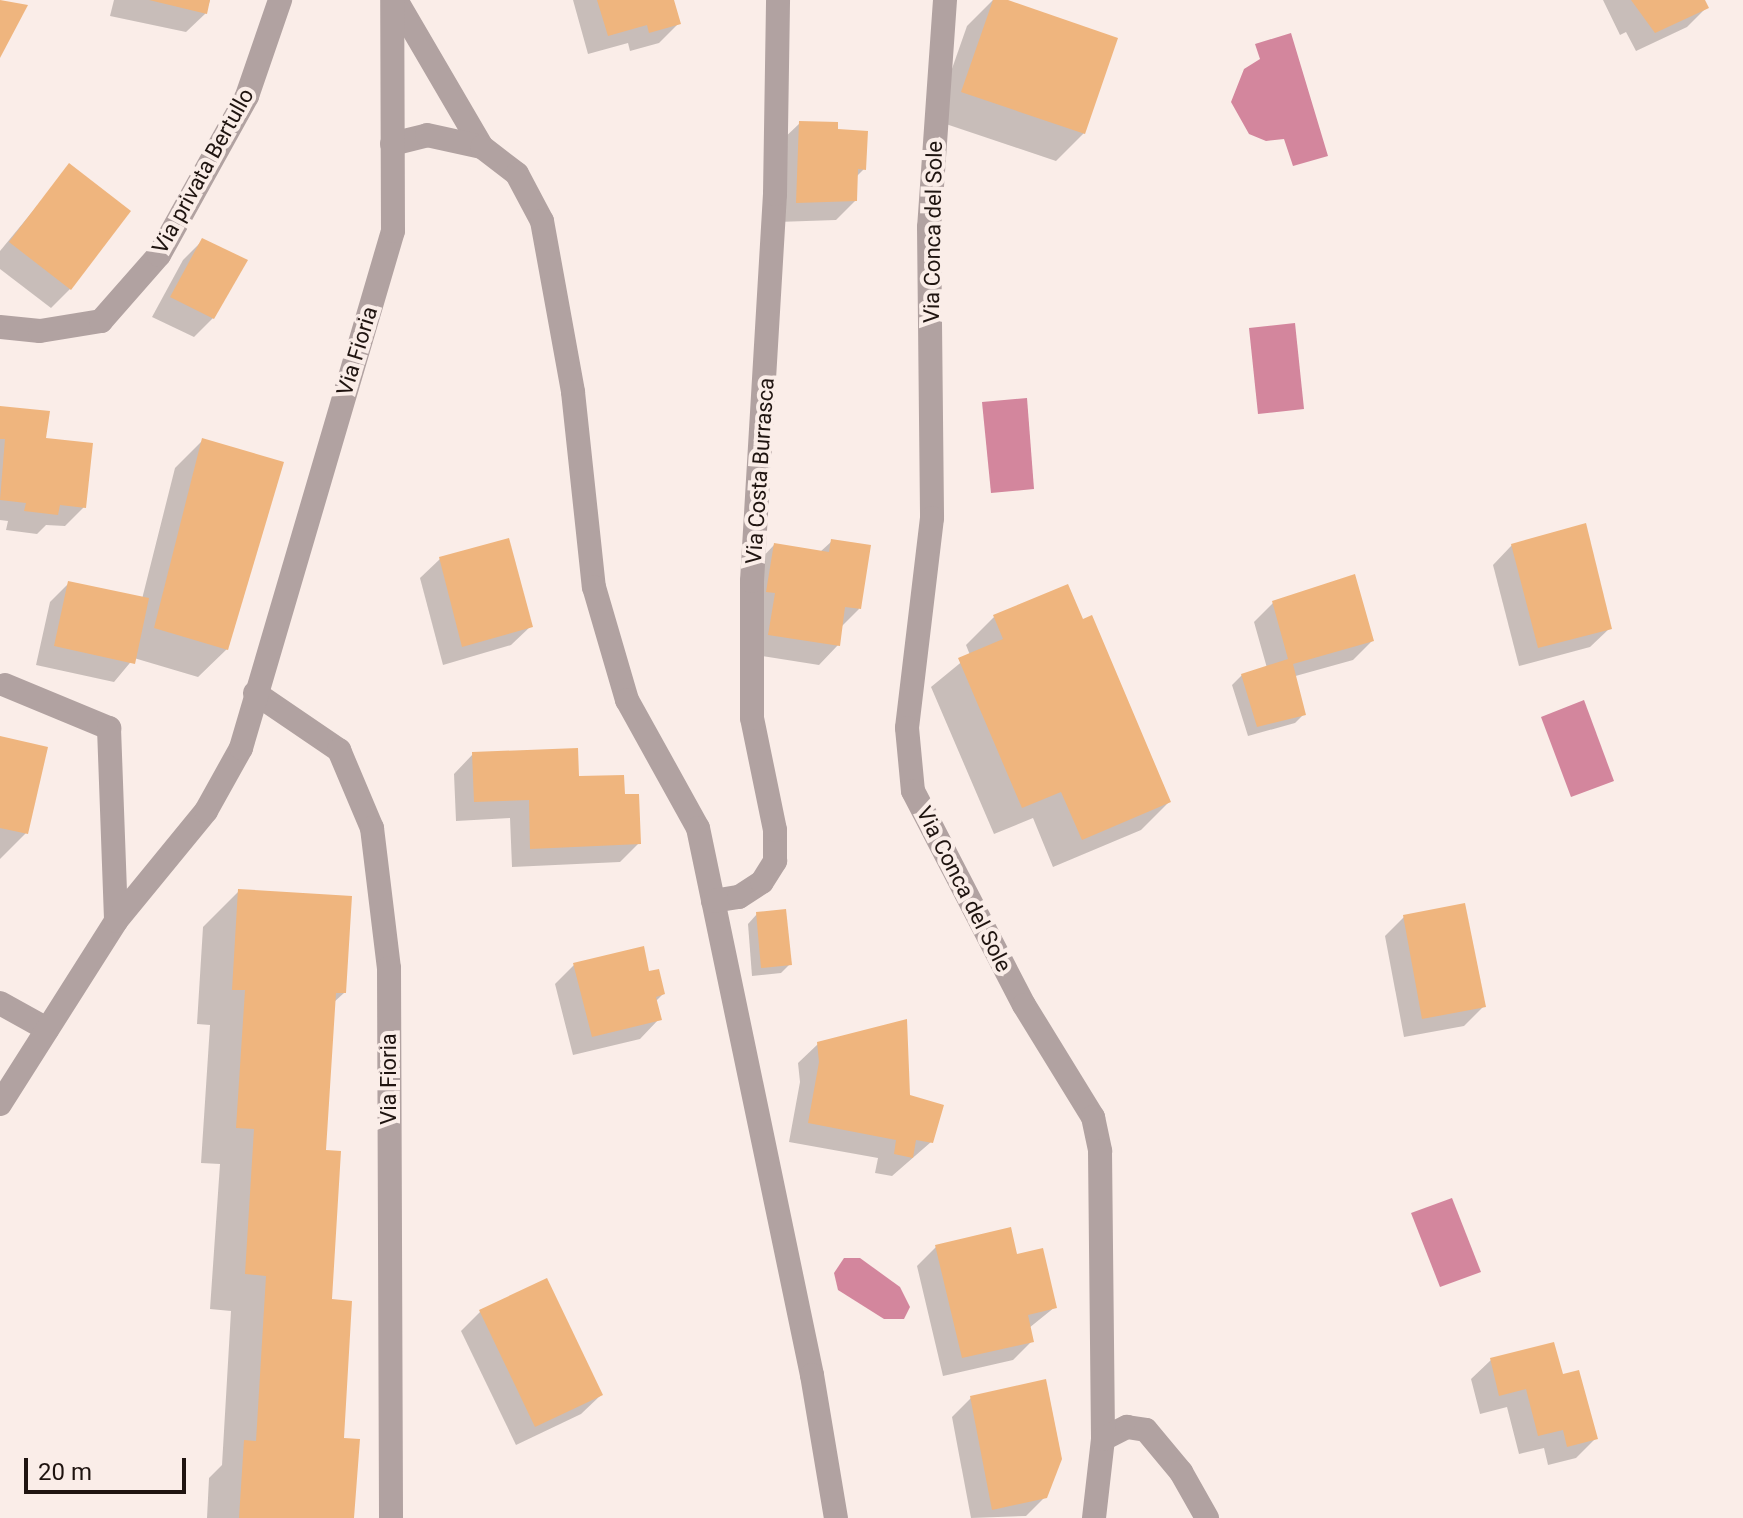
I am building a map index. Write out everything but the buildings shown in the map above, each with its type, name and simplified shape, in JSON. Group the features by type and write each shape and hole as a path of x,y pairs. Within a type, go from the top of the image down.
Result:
{"street":[{"name":"Via privata Bertullo","path":"0,327 40,331 101,321 159,255 247,96 280,0"},
{"name":"Via Fioria","path":"0,1104 116,921 206,811 241,748 393,231 394,0"},
{"path":"394,0 482,147 517,174 542,221 573,392 594,587 608,645 627,700 698,828 812,1375 836,1518"},
{"name":"Via Costa Burrasca","path":"713,901 739,897 762,882 775,861 775,830 752,718 752,581 775,194 778,0"},
{"name":"Via Conca del Sole","path":"945,0 929,227 932,518 907,728 913,791 1024,1005 1093,1117 1100,1151 1103,1439 1094,1518"},
{"path":"392,144 427,135 482,147"},
{"path":"5,685 109,728 116,921"},
{"name":"Via Fioria","path":"255,693 339,750 372,828 389,968 391,1518"},
{"path":"0,1003 47,1029"},
{"path":"1103,1439 1127,1427 1146,1430 1181,1472 1207,1518"}],"shaded area":[{"path":"1291,33 1328,156 1293,166 1284,139 1266,141 1249,134 1231,102 1244,69 1260,59 1255,44"},
{"path":"1295,323 1304,409 1258,414 1249,328"},
{"path":"1027,398 1034,489 991,493 982,402"},
{"path":"1584,700 1614,781 1571,797 1541,717"},
{"path":"1452,1198 1481,1272 1440,1287 1411,1213"},
{"path":"844,1258 860,1258 900,1287 910,1307 904,1319 884,1319 838,1290 834,1273"}]}
